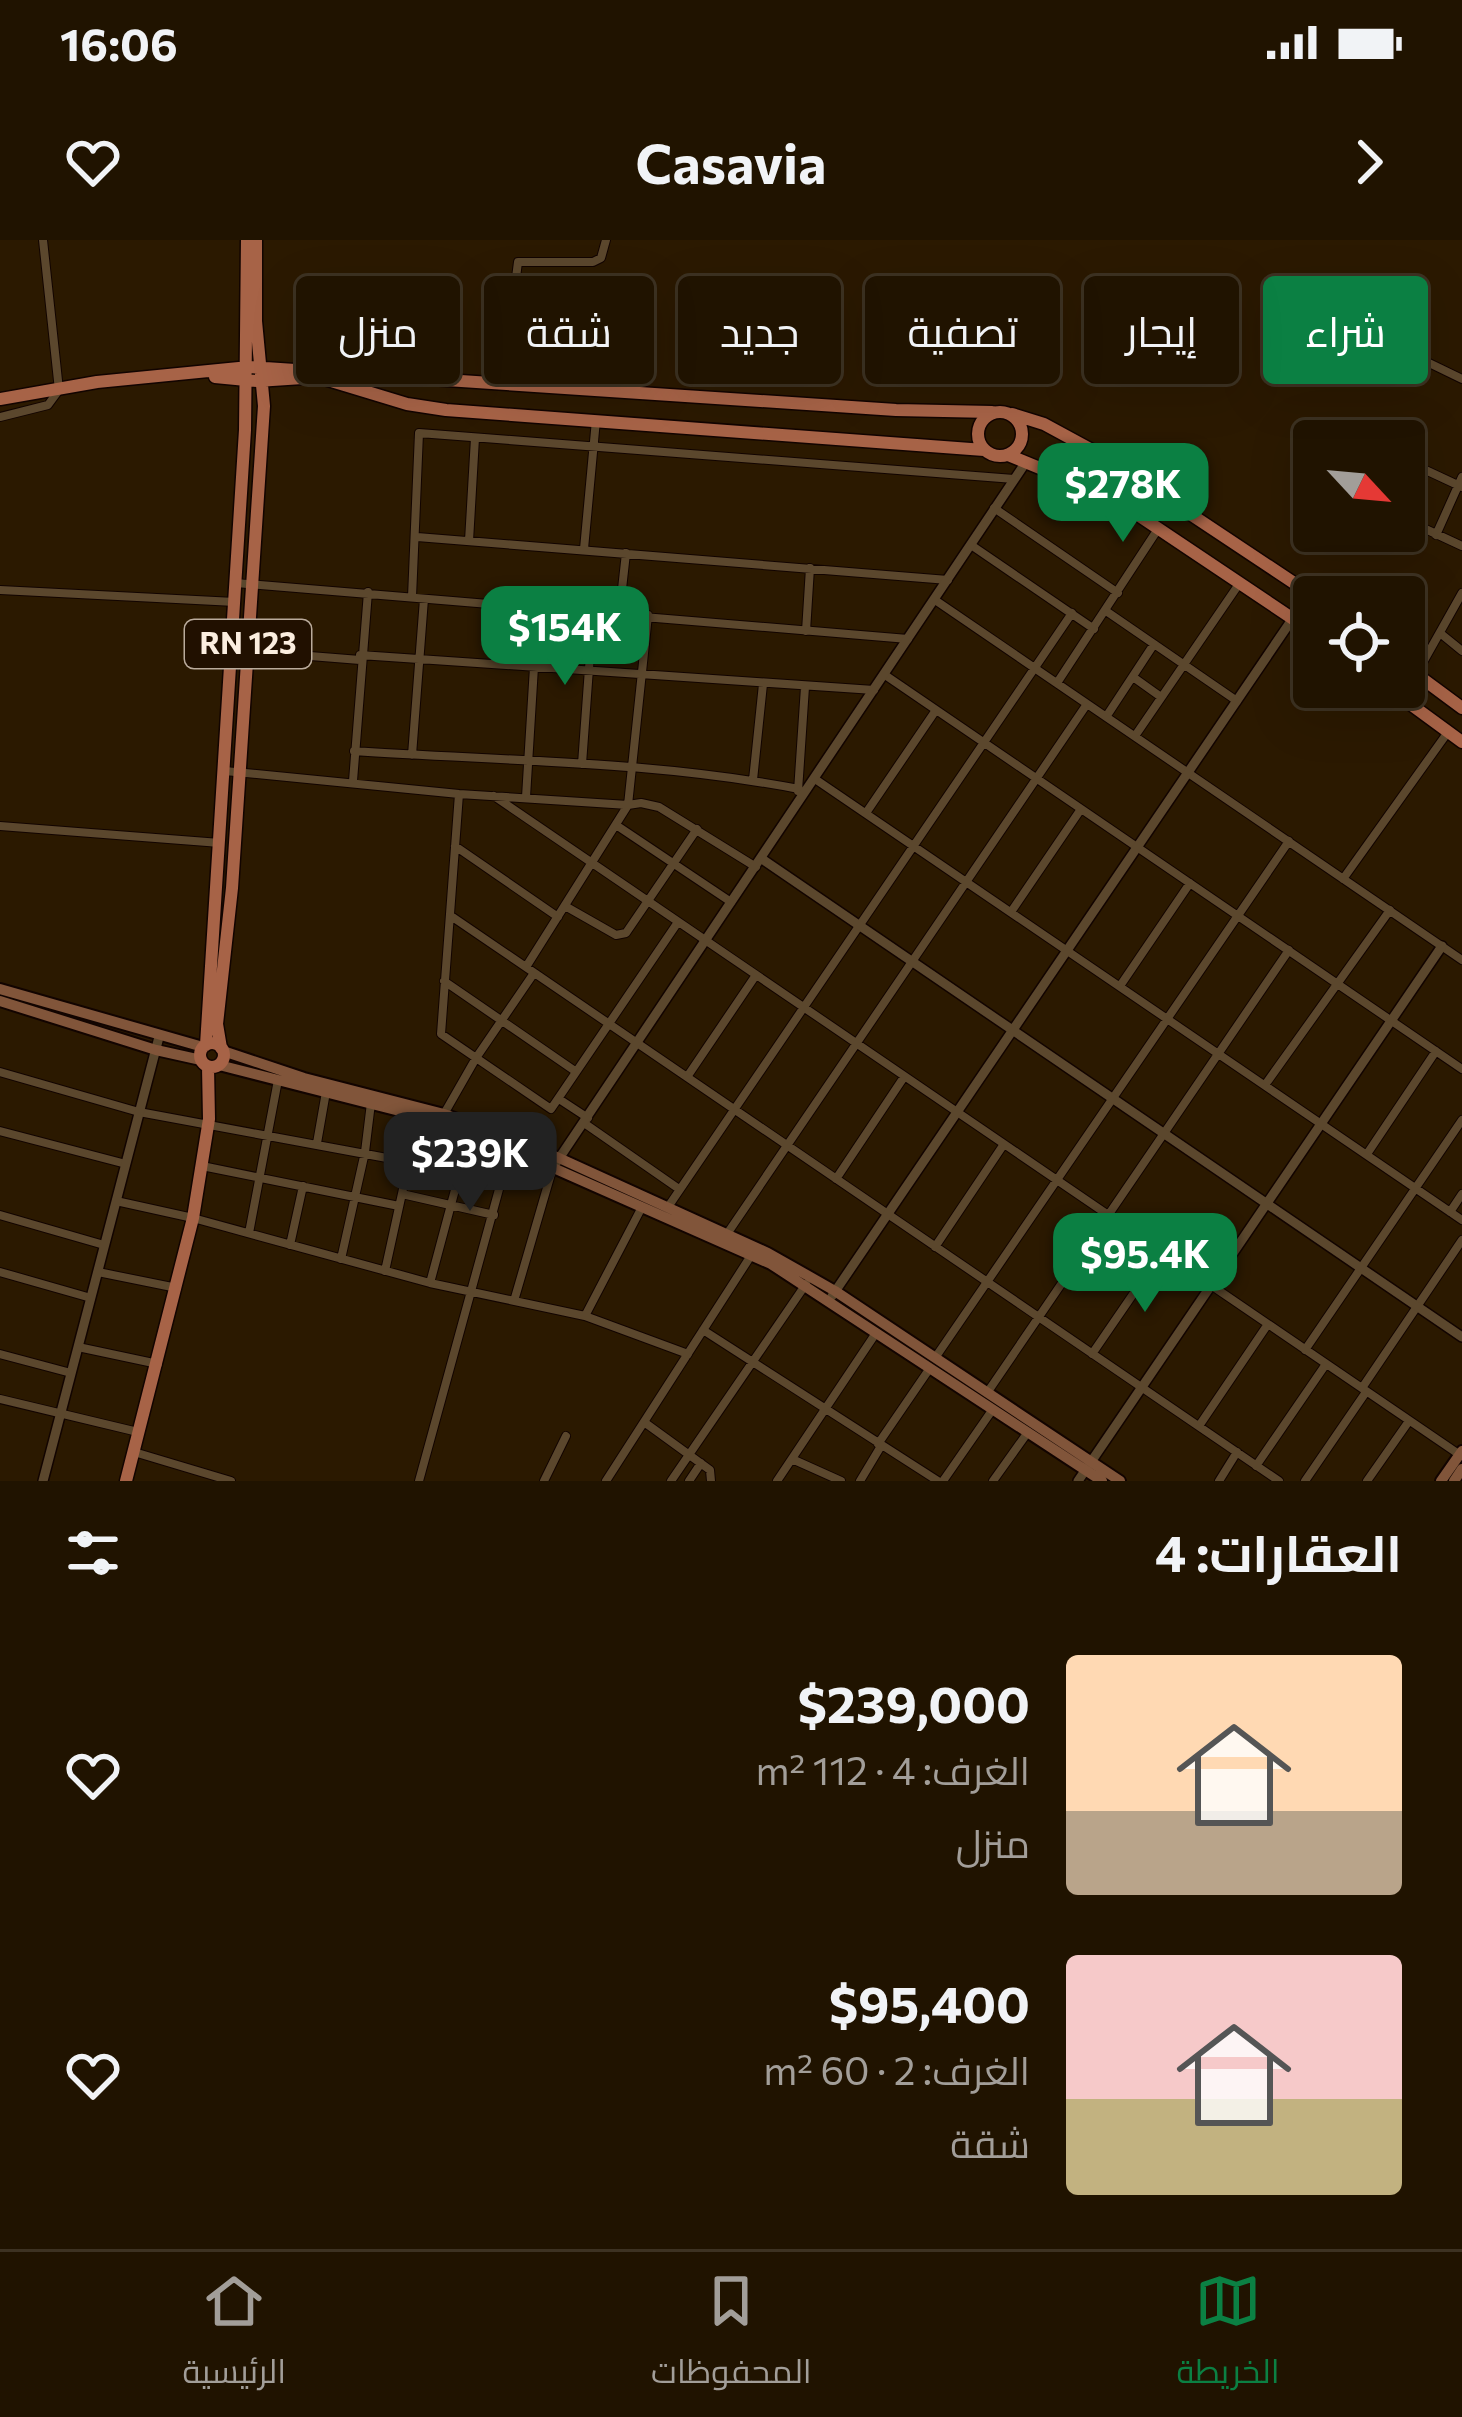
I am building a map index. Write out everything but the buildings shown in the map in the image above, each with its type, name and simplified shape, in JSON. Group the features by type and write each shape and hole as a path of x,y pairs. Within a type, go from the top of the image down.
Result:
{"main road":[{"name":"RN 123","path":"212,1056 232,893 235,602 253,374 252,240"},
{"path":"253,374 318,377 433,409 984,450 1000,456 1015,451 1022,436 1012,414"},
{"path":"0,399 253,374 484,382"},
{"name":"RN 123","path":"126,1481 177,1288 217,1083 212,1056 220,843 248,651 263,406 253,374"},
{"path":"531,384 1012,414 1044,424 1103,456 1293,582"},
{"path":"984,450 979,442 980,425 992,412"},
{"path":"1008,455 1086,487 1159,528 1293,617"},
{"path":"1425,681 1462,708"},
{"path":"1415,708 1462,742"},
{"path":"0,993 157,1043 444,1114 668,1207 807,1280 1102,1481"},
{"path":"212,1056 278,1080 512,1145 524,1155 556,1163 642,1207 754,1251"},
{"path":"832,1296 877,1332 987,1393 1084,1471 1120,1481"},
{"path":"1441,1481 1461,1454"},
{"path":"1454,1481 1462,1469"}],"street":[{"path":"0,417 48,405 58,391 43,240"},
{"path":"516,276 518,262 593,262 601,258 606,240"},
{"path":"1428,362 1462,379"},
{"path":"584,549 596,420"},
{"path":"412,597 419,433 1015,479"},
{"path":"469,541 475,438"},
{"path":"514,1301 556,1163 1026,462"},
{"path":"1425,468 1461,483 1436,536"},
{"path":"994,508 1118,593"},
{"path":"1057,683 1159,528"},
{"path":"1425,530 1462,547"},
{"path":"417,537 948,580"},
{"path":"971,545 1094,629"},
{"path":"619,616 626,553"},
{"path":"806,631 810,568"},
{"path":"1135,736 1241,581"},
{"path":"236,583 908,640"},
{"path":"0,590 235,602"},
{"path":"353,781 368,592"},
{"path":"1425,652 1462,593"},
{"path":"412,755 424,599"},
{"path":"934,600 1462,960"},
{"path":"1106,611 1237,701"},
{"path":"582,764 593,614"},
{"path":"668,1207 1072,614"},
{"path":"444,1114 628,805 648,615"},
{"path":"832,1296 1293,619"},
{"path":"1440,633 1462,651"},
{"path":"1106,717 1154,644"},
{"path":"248,651 874,691"},
{"path":"526,797 534,667"},
{"path":"885,675 1462,1069"},
{"path":"1133,677 1161,697"},
{"path":"753,780 764,684"},
{"path":"798,805 805,686"},
{"path":"727,1234 1088,704"},
{"path":"866,813 936,710"},
{"path":"1343,879 1448,732"},
{"path":"354,751 631,768 799,789"},
{"path":"232,771 459,794 659,807 859,926 1462,1337"},
{"path":"815,778 1462,1220"},
{"path":"459,794 441,1034 551,1108 678,922"},
{"path":"494,796 1461,1454"},
{"path":"1011,912 1082,809"},
{"path":"616,825 732,903"},
{"path":"0,826 220,843"},
{"path":"565,906 621,936 697,830"},
{"path":"860,1481 986,1282 1289,842"},
{"path":"453,845 558,917"},
{"path":"1120,986 1190,883"},
{"path":"1265,1085 1390,910"},
{"path":"451,916 1237,1452 1263,1477 1279,1481"},
{"path":"1084,1471 1442,946"},
{"path":"987,1393 1288,950"},
{"path":"687,1077 756,975"},
{"path":"444,981 575,1070"},
{"path":"43,1481 157,1043"},
{"path":"1366,1155 1436,1051"},
{"path":"0,1072 139,1112 484,1176"},
{"path":"836,1179 904,1077"},
{"path":"249,1233 278,1080"},
{"path":"317,1143 326,1092"},
{"path":"559,1099 680,1190"},
{"path":"341,1259 371,1103"},
{"path":"385,1271 419,1116"},
{"path":"1305,1350 1462,1120"},
{"path":"0,1131 125,1164"},
{"path":"430,1283 470,1134"},
{"path":"935,1247 1004,1144"},
{"path":"419,1481 512,1145"},
{"path":"504,1175 524,1155"},
{"path":"202,1166 399,1206"},
{"path":"290,1244 303,1186"},
{"path":"402,1194 494,1215"},
{"path":"1450,1212 1462,1194"},
{"path":"116,1201 473,1294 585,1316 688,1354"},
{"path":"585,1316 642,1207"},
{"path":"0,1215 104,1245"},
{"path":"1305,1481 1462,1240"},
{"path":"606,1481 754,1251"},
{"path":"1092,1354 1162,1252"},
{"path":"0,1272 91,1298"},
{"path":"98,1272 177,1288"},
{"path":"671,1481 807,1280"},
{"path":"1199,1426 1268,1324"},
{"path":"703,1330 937,1481 993,1409"},
{"path":"777,1481 877,1332"},
{"path":"78,1347 158,1364"},
{"path":"0,1354 71,1373"},
{"path":"1256,1466 1326,1364"},
{"path":"0,1399 140,1432"},
{"path":"1367,1481 1409,1420"},
{"path":"644,1423 712,1472 711,1481"},
{"path":"993,1481 1028,1432"},
{"path":"544,1481 566,1436"},
{"path":"134,1452 199,1477 231,1481"},
{"path":"1219,1481 1237,1452"},
{"path":"792,1459 841,1481"},
{"path":"689,1481 701,1463"}]}
